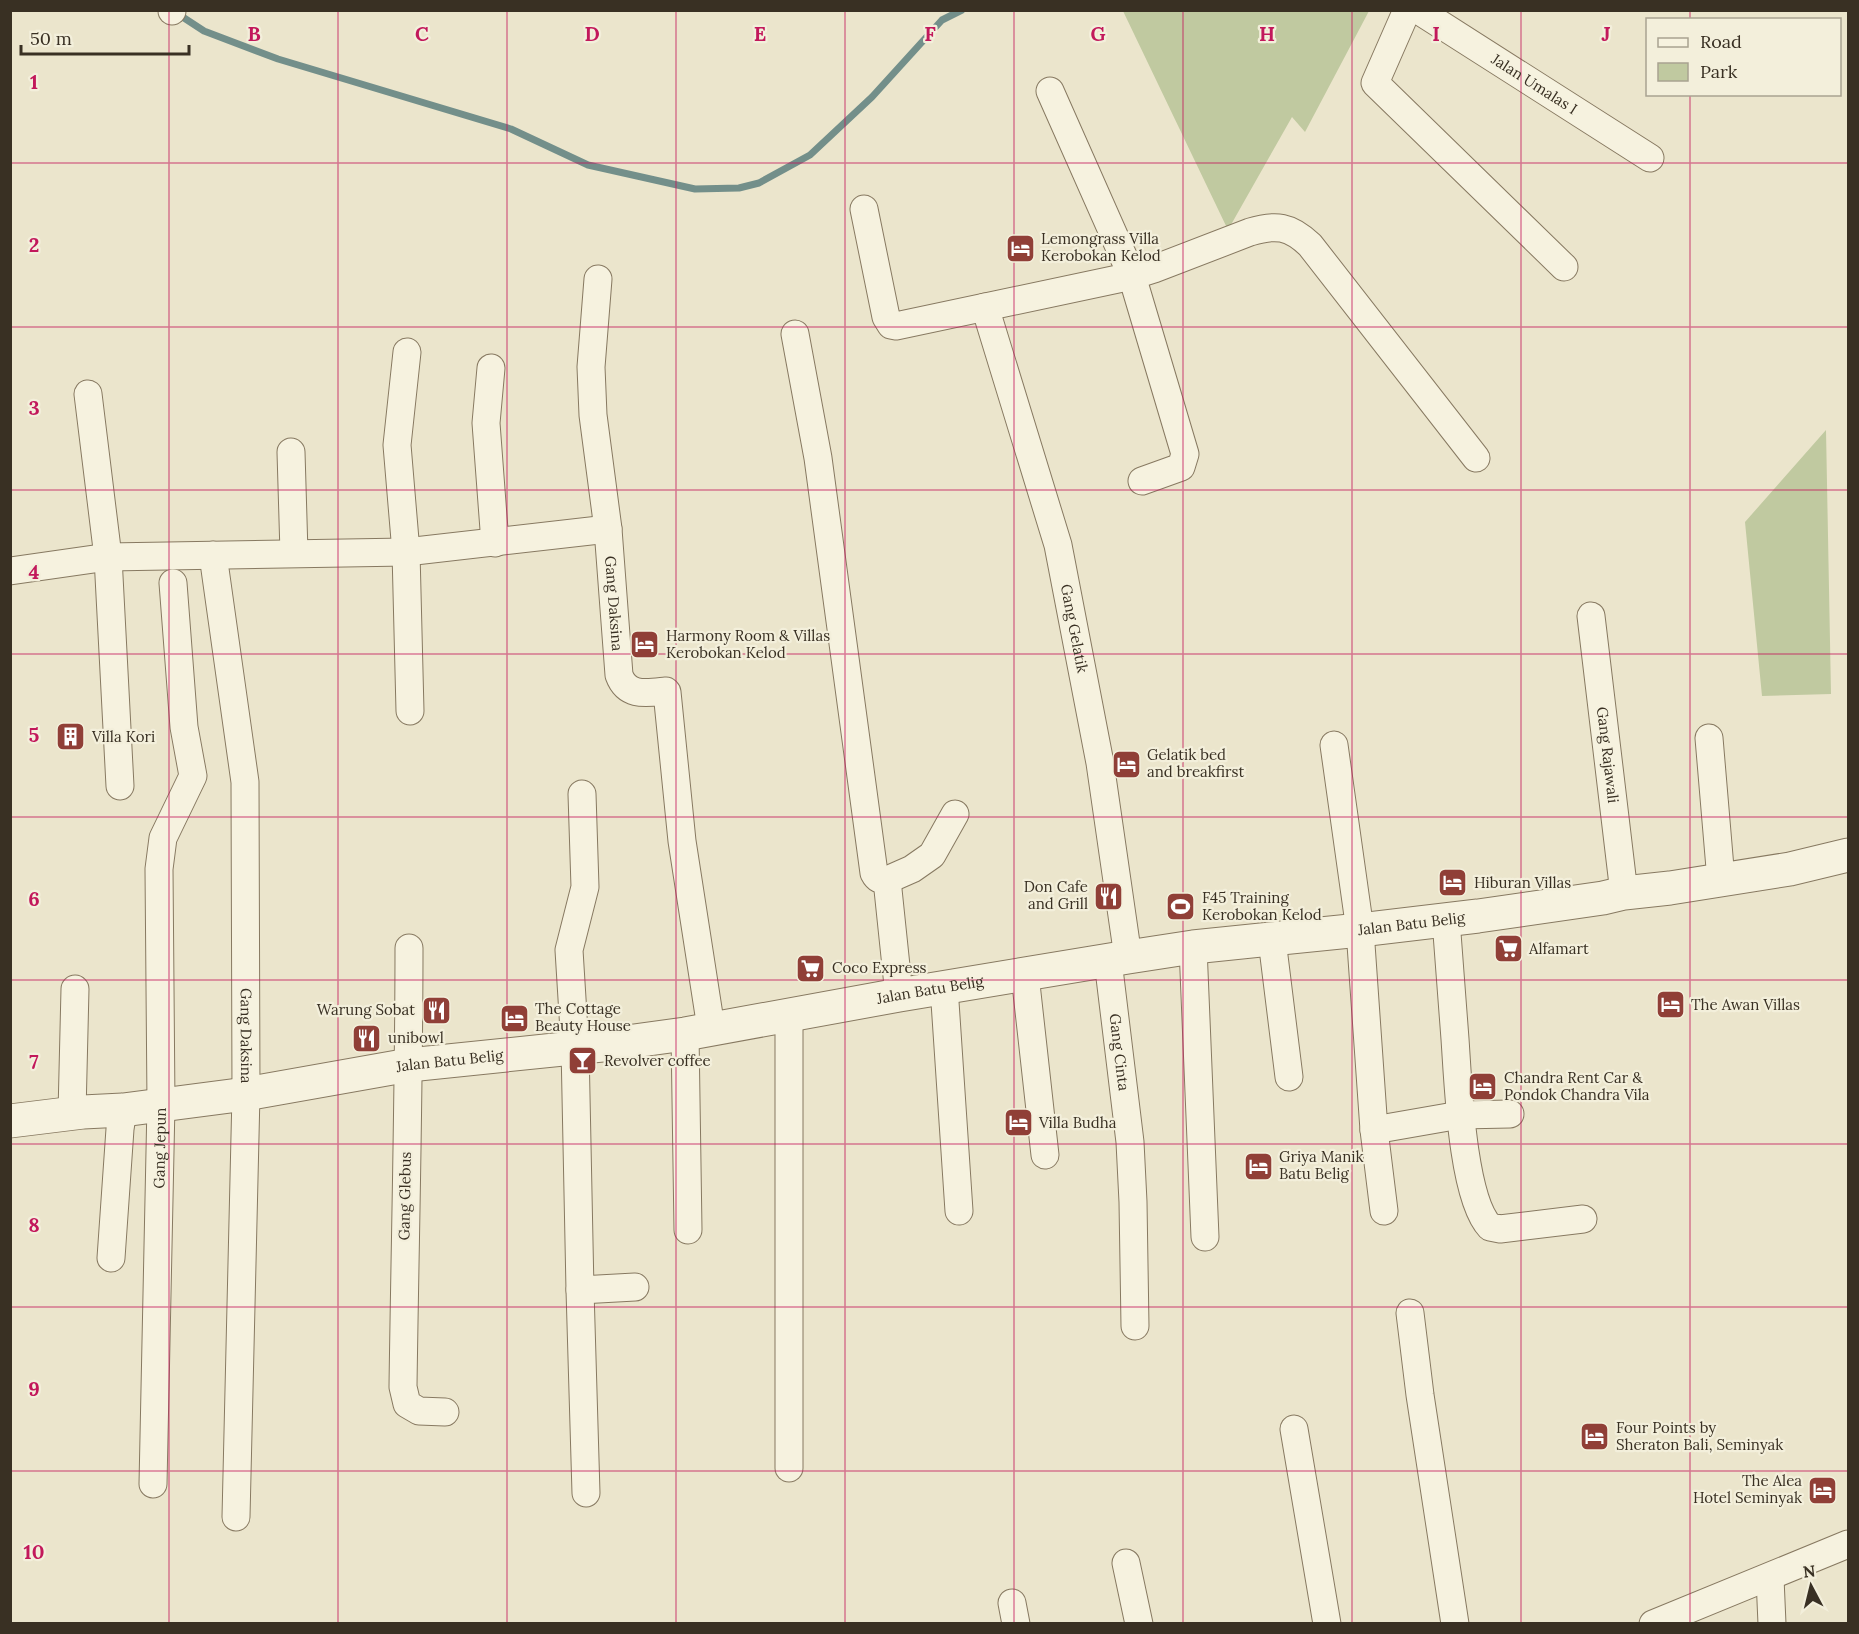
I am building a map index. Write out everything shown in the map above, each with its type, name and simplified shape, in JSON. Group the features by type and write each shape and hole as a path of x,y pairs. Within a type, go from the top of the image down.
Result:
{"street":[{"path":"1407,10 1375,84 1564,267"},
{"name":"Jalan Umalas I","path":"1418,10 1650,159"},
{"path":"1050,91 1132,276 1185,454 1181,467 1142,481"},
{"path":"864,209 882,301 886,317 891,325 902,325 1132,276 1263,228 1288,229 1300,235 1310,245 1476,458"},
{"path":"10,571 108,557 406,552 608,529 593,415 591,367 598,279"},
{"name":"Gang Gelatik","path":"985,307 1058,545 1100,763 1118,959"},
{"path":"795,334 818,458 876,878 887,880 912,869 932,855 955,814"},
{"path":"407,352 397,445 406,552 410,711"},
{"path":"491,368 486,423 495,543"},
{"path":"88,394 108,557 120,786"},
{"path":"291,452 294,553"},
{"name":"Gang Daksina","path":"608,529 621,682 628,690 643,693 667,692 698,1031"},
{"name":"Gang Daksina","path":"213,555 245,782 246,1094 236,1517"},
{"name":"Gang Jepun","path":"153,1484 161,1104 159,869 163,838 193,776 184,727 172,583"},
{"name":"Gang Rajawali","path":"1591,616 1624,893"},
{"path":"1709,738 1721,880"},
{"path":"1334,745 1360,930 1374,1130 1384,1212"},
{"path":"582,794 585,887 569,950 575,1047 586,1493"},
{"name":"Jalan Batu Belig","path":"10,1120 123,1110 246,1094 409,1065 698,1031 944,987 1193,947 1446,920 1603,898 1790,869 1848,855"},
{"path":"887,880 899,995"},
{"path":"1446,920 1460,1115 1470,1182 1482,1216 1490,1227 1500,1228 1582,1219"},
{"path":"1272,940 1289,1077"},
{"path":"1193,947 1204,1237"},
{"name":"Gang Glebus","path":"409,948 403,1387 407,1404 419,1411 445,1412"},
{"name":"Gang Cinta","path":"1118,959 1133,1202 1136,1326"},
{"path":"1025,975 1045,1155"},
{"path":"944,987 959,1210"},
{"path":"72,1113 75,988"},
{"path":"789,1014 789,1468"},
{"path":"688,1230 698,1031"},
{"path":"111,1258 123,1110"},
{"path":"1374,1130 1460,1115 1510,1114"},
{"path":"580,1290 635,1287"},
{"path":"1410,1313 1420,1395 1455,1623"},
{"path":"1294,1429 1327,1623"},
{"path":"1662,1622 1848,1544"},
{"path":"1126,1563 1139,1623"},
{"path":"1770,1578 1772,1623"}],"green space":[{"path":"1123,11 1369,11 1305,132 1292,117 1228,230"},
{"path":"1826,430 1831,694 1762,696 1745,522"}],"waterway":[{"path":"178,14 204,31 278,59 511,129 588,165 695,189 739,188 759,183 810,155 872,97 942,20 962,10"}],"place":[{"name":"Lemongrass Villa Kerobokan Kelod","path":"1020,248"},
{"name":"Harmony Room & Villas Kerobokan Kelod","path":"645,645"},
{"name":"Villa Kori","path":"71,737"},
{"name":"Gelatik bed and breakfirst","path":"1126,764"},
{"name":"Hiburan Villas","path":"1453,883"},
{"name":"Don Cafe and Grill","path":"1109,896"},
{"name":"F45 Training Kerobokan Kelod","path":"1181,907"},
{"name":"Alfamart","path":"1508,949"},
{"name":"Coco Express","path":"811,968"},
{"name":"The Awan Villas","path":"1670,1005"},
{"name":"Warung Sobat","path":"436,1010"},
{"name":"The Cottage Beauty House","path":"514,1018"},
{"name":"unibowl","path":"367,1038"},
{"name":"Revolver coffee","path":"583,1061"},
{"name":"Chandra Rent Car & Pondok Chandra Vila","path":"1483,1087"},
{"name":"Villa Budha","path":"1018,1123"},
{"name":"Griya Manik Batu Belig","path":"1258,1166"},
{"name":"Four Points by Sheraton Bali, Seminyak","path":"1595,1437"},
{"name":"The Alea Hotel Seminyak","path":"1823,1490"}]}
